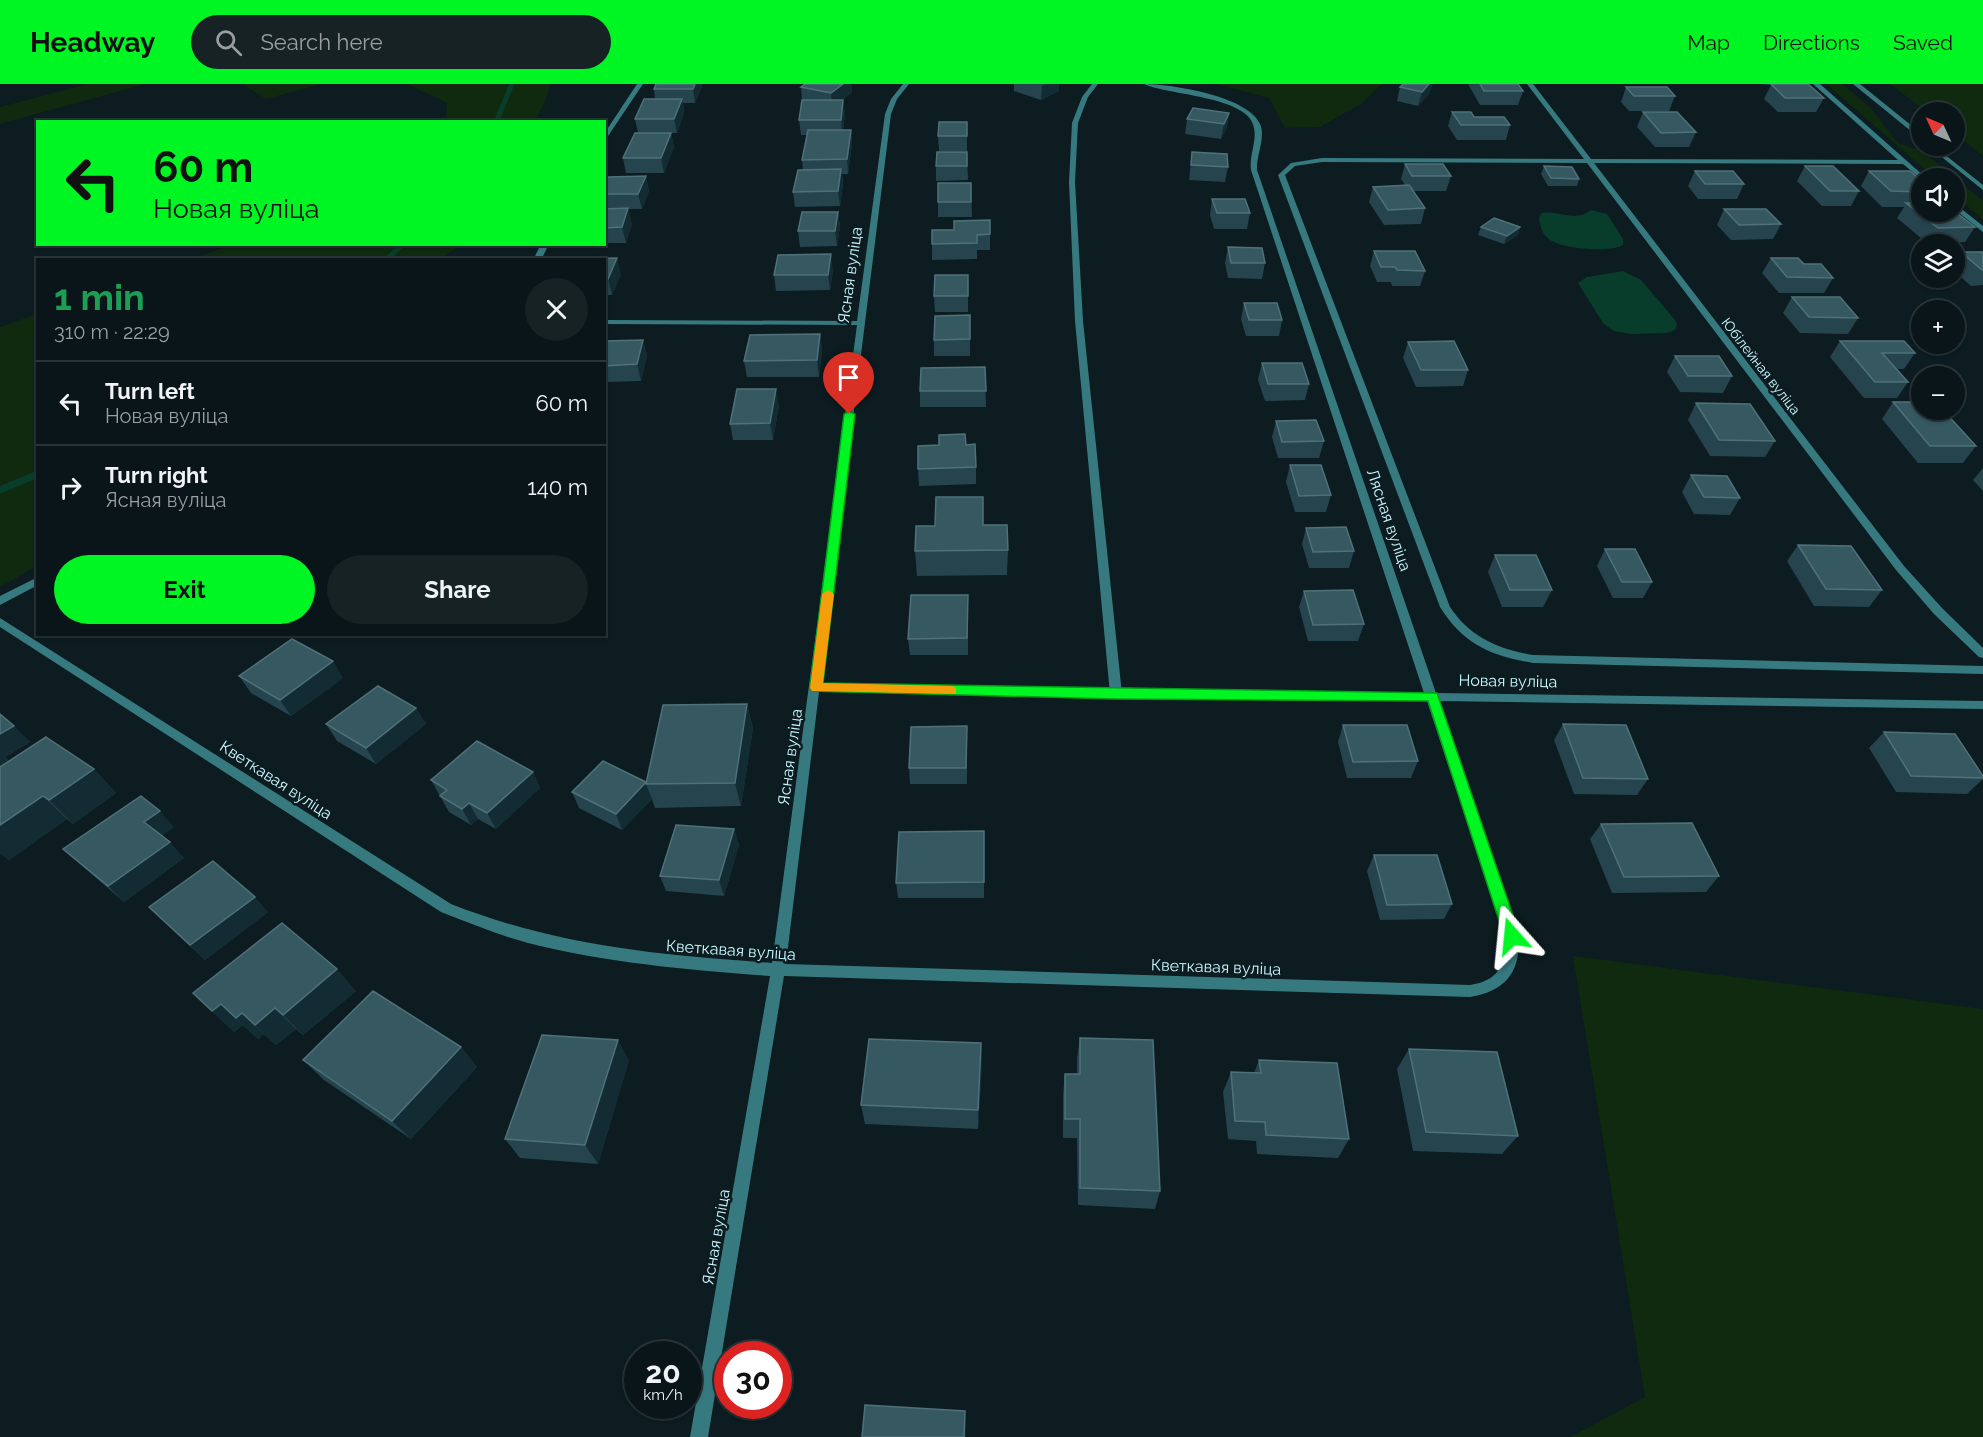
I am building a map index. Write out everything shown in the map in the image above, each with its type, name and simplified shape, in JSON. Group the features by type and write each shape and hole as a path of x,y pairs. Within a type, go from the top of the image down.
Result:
{"street":[{"path":"606,137 640,84"},
{"name":"Ясная вуліца","path":"699,1437 778,970 888,114 894,99 906,84"},
{"path":"1095,84 1085,98 1075,123 1072,204 1079,321 1116,694"},
{"name":"Лясная вуліца","path":"1147,84 1223,101 1251,115 1258,128 1253,153 1254,170 1512,936"},
{"name":"Юбілейная вуліца","path":"1530,84 1585,159 1900,568 1938,611 1983,654"},
{"path":"1816,84 1911,168"},
{"path":"1856,84 1911,129"},
{"path":"1943,156 1983,188"},
{"path":"1585,159 1904,162"},
{"name":"Лясная вуліца","path":"1585,159 1322,160 1293,164 1282,171 1282,179 1445,607 1459,628 1477,642 1500,652 1533,659 1983,670"},
{"path":"1965,214 1983,230"},
{"path":"606,322 860,323"},
{"path":"0,601 36,581"},
{"name":"Кветкавая вуліца","path":"0,622 446,908 520,936 568,947 670,963 778,970 1470,991 1493,985 1503,977 1510,966 1514,952 1512,936"},
{"name":"Новая вуліца","path":"816,688 1983,705"}],"shaded area":[{"path":"88,84 145,84 0,124 0,107"},
{"path":"243,84 321,84 266,99"},
{"path":"407,84 550,84 546,100 536,120 446,120 447,103"},
{"path":"1217,84 1382,84 1361,104 1320,127 1285,128 1269,98"},
{"path":"1826,84 1842,84 1871,108 1898,143 1911,147 1911,156 1928,156 1943,168 1923,168"},
{"path":"1890,84 1983,84 1983,156 1965,142 1965,102 1914,102"},
{"path":"1965,186 1983,201 1983,220 1965,204"},
{"path":"1591,210 1607,214 1623,239 1623,245 1607,249 1574,247 1555,242 1542,230 1539,218 1542,213 1579,216"},
{"path":"230,246 460,246 442,258 194,258"},
{"path":"1623,271 1641,280 1675,320 1677,324 1675,330 1666,333 1631,334 1614,331 1603,323 1578,283 1587,277"},
{"path":"36,314 36,567 0,587 0,327"},
{"path":"1573,956 1983,1009 1983,1437 1570,1437 1645,1397"}],"building":[{"path":"656,84 695,84 693,89 654,89"},
{"path":"805,84 843,84 831,93 801,87"},
{"path":"1403,84 1429,84 1422,92 1400,87"},
{"path":"1480,84 1518,84 1523,91 1484,91"},
{"path":"1771,84 1808,84 1824,98 1785,98"},
{"path":"1626,87 1667,87 1675,96 1634,96"},
{"path":"644,99 682,99 674,119 635,119"},
{"path":"802,100 843,100 841,120 799,120"},
{"path":"1193,108 1229,113 1224,124 1187,119"},
{"path":"1452,112 1471,112 1474,117 1504,117 1510,125 1461,125"},
{"path":"1643,112 1677,112 1696,132 1661,133"},
{"path":"939,122 967,122 967,136 938,136"},
{"path":"808,130 851,130 847,159 802,160"},
{"path":"635,133 671,133 661,158 623,158"},
{"path":"937,152 967,152 967,166 936,166"},
{"path":"1192,152 1227,154 1228,167 1191,165"},
{"path":"1405,164 1443,164 1451,176 1412,176"},
{"path":"1544,166 1572,167 1579,179 1551,178"},
{"path":"1805,166 1833,166 1859,191 1830,191"},
{"path":"841,169 838,191 793,192 798,170"},
{"path":"1695,171 1733,171 1744,184 1705,184"},
{"path":"1869,171 1911,172 1911,192 1891,191"},
{"path":"646,176 638,194 606,194 608,177"},
{"path":"938,183 971,183 971,202 938,202"},
{"path":"1409,185 1425,208 1388,210 1373,187"},
{"path":"1212,199 1245,199 1250,213 1217,213"},
{"path":"628,208 622,227 606,228 606,209"},
{"path":"1724,209 1766,209 1781,224 1739,225"},
{"path":"802,212 838,212 835,231 798,231"},
{"path":"1494,218 1520,227 1507,236 1481,227"},
{"path":"1965,219 1975,227 1938,228 1930,222 1965,222"},
{"path":"990,220 990,234 977,235 977,243 932,244 932,230 954,230 954,221"},
{"path":"1228,247 1262,248 1265,263 1231,263"},
{"path":"1374,251 1415,251 1425,271 1381,267"},
{"path":"1965,252 1983,252 1982,270 1965,255"},
{"path":"831,254 828,275 774,275 778,255"},
{"path":"606,258 617,258 608,279 606,279"},
{"path":"1771,258 1798,258 1804,264 1821,264 1833,278 1787,277"},
{"path":"935,275 968,275 968,296 934,296"},
{"path":"1792,297 1840,297 1858,318 1809,317"},
{"path":"1244,303 1277,303 1282,320 1249,320"},
{"path":"970,315 970,339 934,340 935,316"},
{"path":"820,334 817,360 744,361 750,335"},
{"path":"643,340 637,364 606,366 606,341"},
{"path":"1454,341 1468,370 1421,370 1408,342"},
{"path":"1840,341 1904,341 1911,349 1911,353 1882,353 1908,382 1875,382"},
{"path":"1675,356 1719,356 1732,376 1688,376"},
{"path":"1262,363 1302,363 1309,384 1268,384"},
{"path":"985,367 986,391 920,391 921,368"},
{"path":"737,389 776,389 770,423 730,424"},
{"path":"1893,402 1911,402 1911,420 1952,420 1976,446 1930,446"},
{"path":"1696,403 1750,404 1775,441 1719,440"},
{"path":"1316,420 1324,441 1282,442 1276,421"},
{"path":"965,434 966,445 975,444 976,467 918,469 918,446 939,445 939,435"},
{"path":"1290,465 1321,465 1331,495 1299,496"},
{"path":"1691,475 1727,476 1740,498 1704,497"},
{"path":"936,497 983,497 983,525 1007,525 1008,550 915,551 916,526 935,526"},
{"path":"1346,527 1354,551 1313,552 1306,528"},
{"path":"1798,545 1851,546 1882,590 1826,589"},
{"path":"1605,549 1635,549 1652,582 1622,582"},
{"path":"1495,555 1536,555 1552,590 1510,590"},
{"path":"1353,590 1364,624 1313,625 1304,591"},
{"path":"911,595 968,595 967,638 908,639"},
{"path":"292,639 333,661 280,700 239,676"},
{"path":"378,686 416,708 366,748 326,724"},
{"path":"747,704 735,783 646,784 663,705"},
{"path":"0,714 14,726 0,734"},
{"path":"1563,724 1626,725 1648,779 1583,778"},
{"path":"1343,725 1407,725 1418,761 1353,762"},
{"path":"967,726 966,768 909,768 911,727"},
{"path":"1884,732 1955,734 1983,778 1911,776"},
{"path":"46,737 94,769 49,800 43,796 0,825 0,767"},
{"path":"477,741 533,772 487,813 469,803 462,809 440,796 447,790 431,780"},
{"path":"603,761 646,782 616,814 572,792"},
{"path":"141,796 160,811 144,822 170,842 108,886 63,849"},
{"path":"1692,823 1719,876 1624,877 1601,824"},
{"path":"676,825 734,829 719,880 660,876"},
{"path":"984,831 984,882 896,883 899,832"},
{"path":"1374,855 1437,855 1452,904 1387,905"},
{"path":"213,861 255,897 190,945 149,907"},
{"path":"282,923 337,969 283,1015 275,1008 255,1025 242,1013 236,1018 221,1004 212,1011 193,993"},
{"path":"373,991 461,1047 392,1121 303,1060"},
{"path":"542,1035 618,1040 585,1145 505,1139"},
{"path":"1080,1038 1153,1040 1160,1191 1080,1188 1080,1119 1065,1119 1065,1074 1080,1074"},
{"path":"869,1039 981,1043 978,1110 861,1105"},
{"path":"1409,1049 1497,1052 1518,1136 1426,1132"},
{"path":"1259,1060 1337,1063 1349,1139 1266,1135 1265,1122 1235,1121 1231,1072 1261,1073"},
{"path":"865,1405 965,1411 964,1437 862,1437"}],"waterway":[{"path":"497,120 512,84"},
{"path":"388,258 401,246"},
{"path":"0,490 36,475"}],"slow traffic":[{"path":"828,594 816,688 951,691"}],"route":[{"path":"849,414 816,688 1116,694 1433,696 1512,936"}]}
